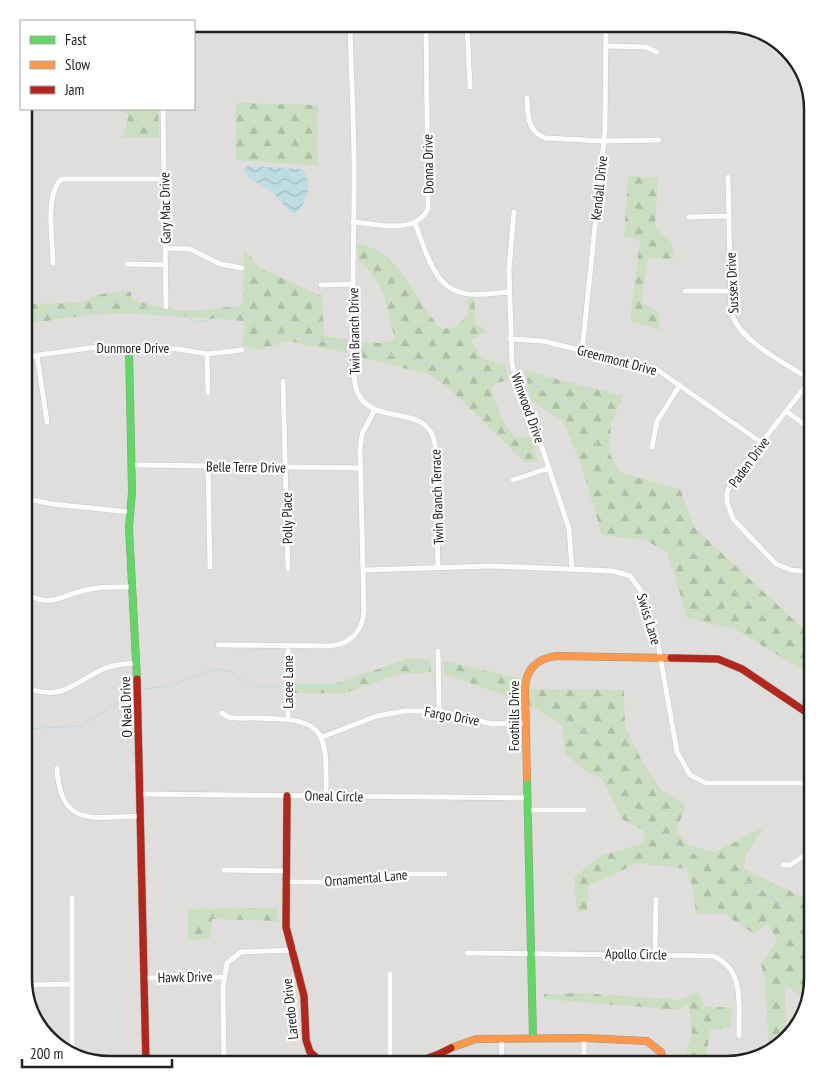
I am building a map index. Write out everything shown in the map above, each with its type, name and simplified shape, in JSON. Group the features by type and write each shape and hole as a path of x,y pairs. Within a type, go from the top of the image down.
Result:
{"street":[{"name":"Twin Branch Drive","path":"350,33 354,190 355,385 362,401 374,410"},
{"name":"Donna Drive","path":"415,223 426,214 429,200 426,33"},
{"path":"467,33 470,87"},
{"name":"Kendall Drive","path":"582,351 604,141 606,33"},
{"path":"606,46 646,47 657,52"},
{"path":"527,98 528,121 536,134 551,138 604,141 659,140"},
{"name":"Gary Mac Drive","path":"163,110 166,307"},
{"name":"Sussex Drive","path":"728,177 732,316 741,332 804,374"},
{"path":"53,263 51,200 54,186 62,179 165,179"},
{"name":"Winwood Drive","path":"514,212 509,256 509,292 510,339 515,378 533,419 569,529 572,569"},
{"path":"689,217 729,216"},
{"path":"353,222 400,226 415,223 438,276 448,287 461,293 509,292"},
{"path":"166,248 190,249 220,264 242,268"},
{"path":"127,264 166,264"},
{"path":"321,285 353,284"},
{"path":"685,292 731,291"},
{"name":"Greenmont Drive","path":"510,339 543,341 647,366 665,374 762,442"},
{"name":"Dunmore Drive","path":"33,356 88,348 178,348 207,354 242,350"},
{"name":"O Neal Drive","path":"130,348 132,466 130,587 137,663 146,978 146,1056"},
{"path":"207,354 208,393"},
{"path":"36,355 48,422"},
{"name":"Polly Place","path":"283,381 288,569"},
{"path":"652,447 657,420 680,385"},
{"name":"Paden Drive","path":"804,389 729,486 727,502 730,514 776,564 797,572 804,572"},
{"path":"218,645 338,645 353,638 360,629 364,618 361,441 374,410"},
{"name":"Twin Branch Terrace","path":"374,410 418,419 433,432 435,444 438,568"},
{"path":"786,412 804,424"},
{"name":"Belle Terre Drive","path":"132,466 361,468"},
{"path":"208,466 210,567"},
{"path":"513,480 549,468"},
{"path":"33,500 52,504 130,512"},
{"name":"Swiss Lane","path":"363,570 493,566 621,572 635,579 653,624 661,657 677,752 690,775 706,783 804,783"},
{"path":"33,598 47,602 59,600 90,589 130,587"},
{"name":"Lacee Lane","path":"288,646 288,718"},
{"path":"438,650 438,712"},
{"name":"Foothills Drive","path":"533,1038 525,681 529,669 536,661 556,656 711,658 730,663 804,711"},
{"path":"33,690 40,692 64,690 107,667 137,663"},
{"name":"Fargo Drive","path":"322,737 389,713 405,710 438,712 492,724 526,723"},
{"path":"222,713 233,718 288,718 309,724 322,737 326,756 326,796"},
{"path":"57,768 60,794 65,804 74,812 86,816 141,816"},
{"name":"Oneal Circle","path":"141,794 177,792 208,795 528,798"},
{"name":"Laredo Drive","path":"287,796 286,927 294,950 304,996 306,1040 314,1056"},
{"path":"528,810 584,810"},
{"path":"783,866 790,865 804,855"},
{"path":"224,870 286,871"},
{"name":"Ornamental Lane","path":"286,882 352,882 392,874 445,874"},
{"path":"72,898 72,1047"},
{"path":"655,954 656,899"},
{"path":"224,1056 224,977 227,963 241,952 294,950"},
{"name":"Apollo Circle","path":"467,953 713,956 731,968 737,980 739,1036"},
{"path":"390,974 390,1056"},
{"name":"Hawk Drive","path":"146,978 224,977"},
{"path":"33,985 72,984"},
{"path":"501,1056 502,1038"},
{"name":"Laredo Drive","path":"435,1056 466,1042 502,1038 584,1038 647,1041 661,1052 662,1056"},
{"path":"584,1038 584,1056"}],"shaded area":[{"path":"195,33 731,33 751,37 773,48 781,55 796,75 804,110 804,979 798,1009 788,1026 781,1034 761,1049 741,1055 726,1056 100,1056 80,1051 55,1034 40,1014 34,994 33,110 195,110"}],"green space":[{"path":"236,103 318,105 318,166 236,160"},
{"path":"119,110 158,110 159,137 122,137 129,115"},
{"path":"628,176 658,178 655,227 672,243 673,259 648,258 641,302 659,313 660,330 630,321 640,240 624,237"},
{"path":"358,243 380,252 392,262 442,329 455,327 468,315 468,298 474,298 476,324 486,332 471,340 482,359 505,365 509,380 497,383 491,389 503,422 515,437 532,437 538,461 525,462 455,394 431,375 361,357 361,342 380,343 395,340 384,296 374,276 358,261"},
{"path":"244,249 260,268 322,296 324,336 348,339 347,353 288,341 258,350 243,346 244,321 127,313 88,315 33,323 33,304 83,303 92,297 113,292 131,292 132,300 179,311 206,310 243,305"},
{"path":"525,371 623,396 611,424 609,453 621,473 680,489 694,527 804,630 804,671 735,629 687,618 668,553 645,540 602,535 580,461 563,421 531,401"},
{"path":"410,658 430,660 431,672 396,675 345,693 292,693 292,684 335,684"},
{"path":"443,661 519,678 518,700 444,674"},
{"path":"527,689 624,690 625,727 642,761 660,789 686,805 676,831 689,845 715,852 764,827 745,856 744,869 804,898 804,979 802,996 785,985 786,1028 769,1044 765,979 761,965 777,940 767,923 754,934 725,914 696,914 693,889 686,869 638,863 588,886 587,911 577,912 574,878 598,857 643,843 644,831 623,820 601,778 591,775 565,754 563,726 529,705"},
{"path":"277,908 279,921 212,919 210,938 188,941 188,909"},
{"path":"699,992 704,1006 733,1008 730,1027 710,1030 707,1052 709,1056 680,1056 685,1054 692,1036 689,1004 677,1010 544,999 544,994 583,993 678,1000"}],"water":[{"path":"248,166 302,169 308,186 308,192 303,204 295,213 291,213 271,191 249,178 244,170"}],"waterway":[{"path":"33,318 47,314 99,311 121,302 149,308 167,315 184,316 198,322 212,319 228,311 237,311 248,314 259,327 349,348"},
{"path":"360,348 469,372 507,376"},
{"path":"527,381 585,415 593,432 601,460 635,513 651,529 703,559 738,595 804,650"},
{"path":"296,687 337,686 397,667 420,664 432,666"},
{"path":"444,668 520,690"},
{"path":"145,689 170,686 204,672 219,669 231,672 253,686 281,687"},
{"path":"33,729 81,726 134,692"},
{"path":"533,699 587,732 608,769 619,795 653,832 755,886 804,918"}],"traffic: fast":[{"path":"129,348 132,492 129,528 137,679"},
{"path":"527,778 533,1038"}],"traffic: slow":[{"path":"527,778 525,689 527,676 533,666 549,657 556,656 671,658"},
{"path":"451,1048 476,1039 584,1038 647,1041 661,1052 662,1056"}],"traffic: jam":[{"path":"671,658 718,659 742,669 804,711"},
{"path":"137,679 146,1056"},
{"path":"287,796 286,927 304,996 306,1040 310,1052 314,1056"},
{"path":"433,1056 451,1048"}]}
